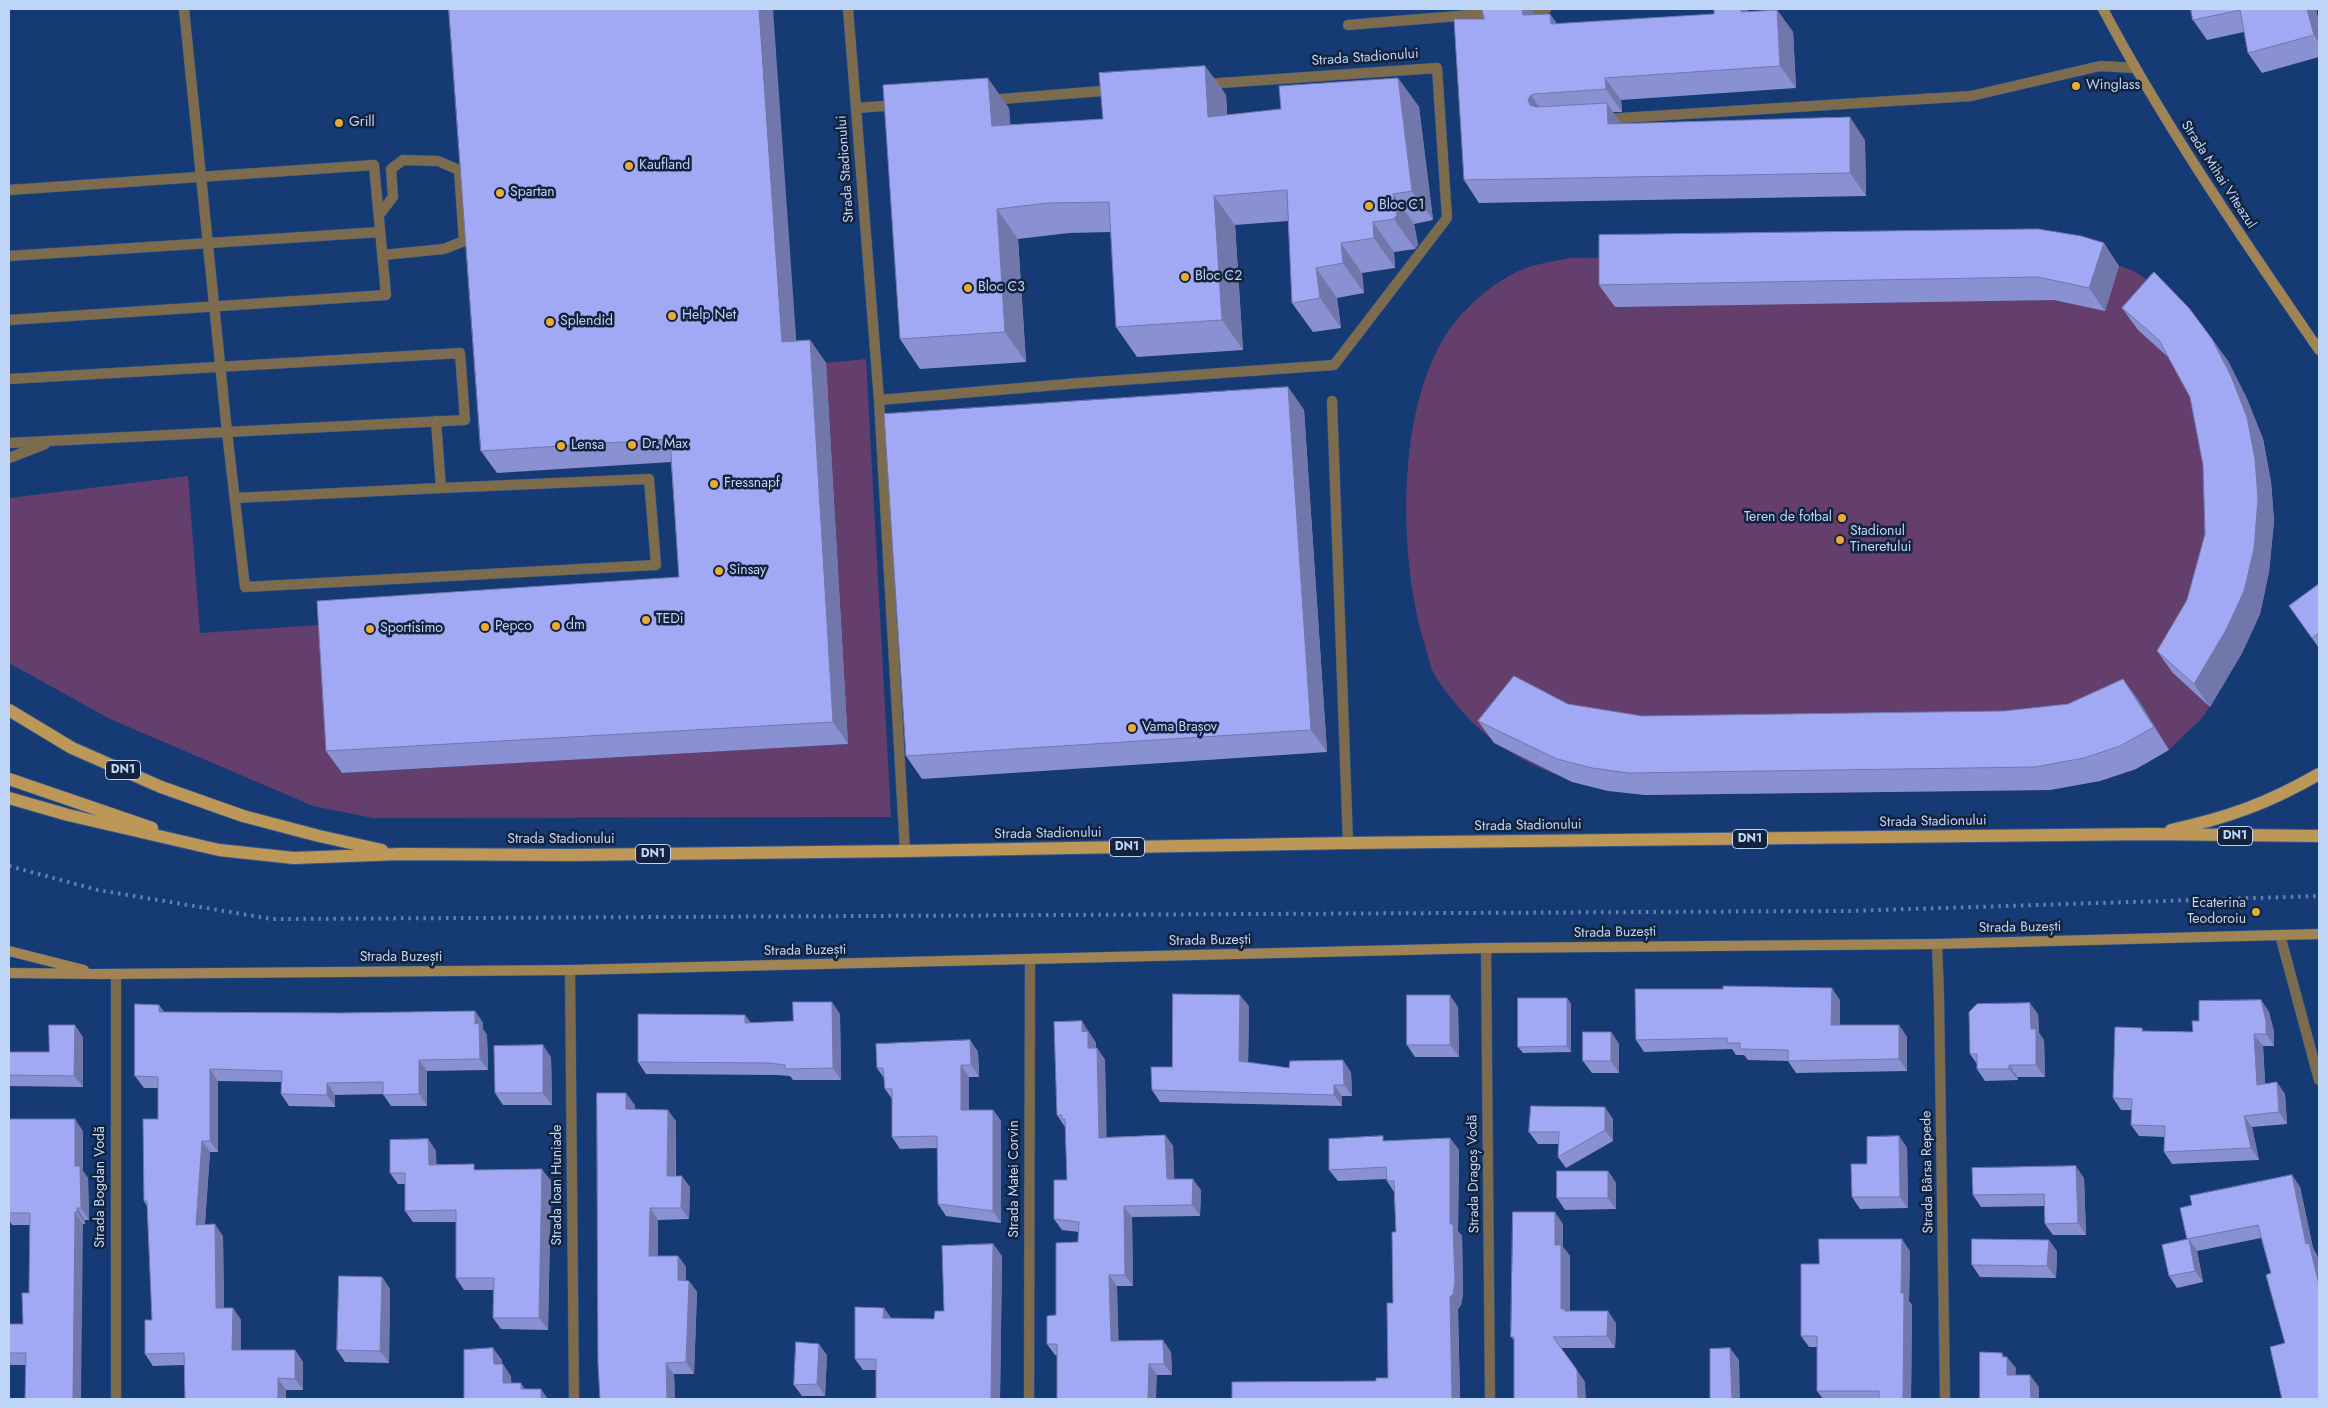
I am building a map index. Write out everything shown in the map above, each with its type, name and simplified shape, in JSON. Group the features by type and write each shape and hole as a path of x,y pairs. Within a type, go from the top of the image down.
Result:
{"main road":[{"name":"Strada Mihai Viteazul","path":"2103,9 2134,68 2230,221 2319,350"},
{"name":"DN1","path":"9,710 72,748 161,787 244,816 319,836 401,854"},
{"name":"Strada Stadionului","path":"2151,834 2219,819 2255,807 2319,774"},
{"path":"9,779 218,850"},
{"name":"DN1","path":"9,798 68,815 218,850"},
{"name":"Strada Stadionului","path":"218,850 294,858 401,854 570,855 1348,843 2151,834 2319,836"},
{"name":"Strada Buzești","path":"9,973 116,974 570,970 1486,948 1937,944 2319,934"},
{"name":"Strada Buzești","path":"9,951 102,974"}],"street":[{"path":"184,9 227,432 245,586 656,565 649,479 235,498"},
{"path":"848,9 856,108"},
{"path":"1348,24 1546,9"},
{"path":"1590,120 1971,96 2100,66 2134,68"},
{"name":"Strada Stadionului","path":"879,400 1080,382 1334,365 1447,218 1436,68 1193,85"},
{"path":"975,100 1124,89"},
{"name":"Strada Stadionului","path":"905,851 879,400 856,108 906,105"},
{"path":"379,215 393,197 391,169 402,160 438,161 459,170 464,241 444,249 383,255"},
{"path":"9,190 374,165 386,295 9,320"},
{"path":"9,256 380,232"},
{"path":"9,379 460,353 464,420 9,443"},
{"path":"1332,401 1348,843"},
{"path":"436,421 441,488"},
{"path":"9,458 56,440"},
{"path":"2280,935 2319,1080"},
{"name":"Strada Bârsa Repede","path":"1937,944 1940,1008 1945,1399"},
{"name":"Strada Dragoș Vodă","path":"1486,948 1490,1399"},
{"name":"Strada Matei Corvin","path":"1030,959 1030,1399"},
{"name":"Strada Ioan Huniade","path":"570,970 574,1399"},
{"name":"Strada Bogdan Vodă","path":"116,974 116,1399"}],"shaded area":[{"name":"Stadionul Tineretului","path":"2054,251 2097,258 2134,271 2169,295 2247,399 2263,439 2271,482 2242,653 2203,717 2169,750 2136,769 2100,781 2050,790 1645,795 1589,785 1563,777 1513,754 1470,720 1441,685 1428,657 1416,608 1409,566 1406,520 1408,473 1413,427 1424,384 1440,345 1462,314 1491,287 1508,276 1526,268 1570,258"},
{"path":"866,359 891,817 373,818 313,806 110,719 9,663 9,498 188,476 200,633 333,624 342,773 848,744 826,363"}],"building":[{"path":"449,9 759,9 782,342 810,340 833,722 326,751 317,601 679,577 670,439 481,451"},
{"path":"1482,9 1522,9 1523,15 1550,14 1551,24 1714,14 1714,9 1741,9 1741,12 1777,10 1780,66 1605,78 1606,89 1535,94 1531,95 1528,100 1530,105 1536,107 1607,103 1608,124 1850,117 1850,173 1464,180 1454,19 1484,19"},
{"path":"2191,9 2307,9 2314,35 2248,53 2240,10 2193,20"},
{"path":"1205,66 1208,117 1281,109 1279,86 1398,78 1412,191 1393,194 1397,215 1394,219 1373,222 1374,238 1341,243 1343,263 1316,268 1320,298 1292,303 1287,190 1214,196 1222,320 1116,327 1109,202 1048,203 997,209 1005,332 900,339 883,85 988,78 992,126 1103,119 1099,73"},
{"path":"2038,229 2081,236 2104,243 2089,288 2038,277 1599,285 1599,235"},
{"path":"2154,272 2189,308 2212,339 2231,376 2247,417 2255,459 2258,499 2254,549 2244,591 2226,630 2194,684 2157,651 2187,600 2205,534 2203,465 2190,397 2159,340 2122,308"},
{"path":"1288,387 1311,730 906,756 884,414"},
{"path":"2319,584 2319,633 2312,638 2289,606"},
{"path":"1514,676 1568,704 1642,716 2004,711 2068,704 2123,679 2154,727 2120,746 2084,758 2035,767 1629,773 1592,768 1557,759 1478,721"},
{"path":"1723,986 1832,988 1831,1025 1899,1025 1899,1059 1788,1061 1788,1050 1740,1049 1740,1043 1727,1043 1727,1038 1636,1040 1635,989 1723,989"},
{"path":"1173,994 1240,995 1239,1061 1289,1068 1290,1061 1343,1060 1344,1085 1334,1085 1334,1095 1152,1090 1151,1067 1172,1067"},
{"path":"1407,995 1450,995 1450,1045 1407,1045"},
{"path":"1518,998 1567,998 1567,1046 1518,1047"},
{"path":"2261,1000 2266,1021 2266,1034 2254,1034 2257,1085 2277,1082 2279,1112 2244,1116 2251,1148 2164,1152 2165,1126 2131,1125 2132,1099 2113,1098 2115,1027 2142,1028 2142,1031 2193,1032 2192,1021 2199,1021 2199,1001"},
{"path":"793,1002 832,1002 833,1068 785,1069 785,1065 769,1063 638,1062 638,1014 745,1015 745,1023 793,1021"},
{"path":"2030,1003 2031,1029 2036,1029 2036,1065 2009,1065 2009,1069 1977,1069 1977,1054 1970,1054 1969,1012 1977,1004"},
{"path":"135,1004 159,1005 159,1012 342,1013 475,1011 475,1024 479,1023 480,1059 419,1060 419,1094 383,1095 383,1082 327,1083 327,1095 281,1094 282,1071 210,1069 210,1141 202,1141 196,1225 215,1224 216,1308 233,1308 232,1350 295,1350 295,1379 278,1378 278,1399 185,1399 184,1353 145,1354 145,1320 152,1320 147,1201 144,1201 143,1119 158,1119 158,1077 135,1076"},
{"path":"1082,1021 1082,1032 1088,1031 1088,1048 1097,1048 1099,1138 1165,1135 1167,1179 1193,1179 1192,1205 1124,1206 1125,1275 1109,1275 1111,1341 1163,1340 1164,1364 1149,1364 1148,1399 1057,1399 1057,1344 1047,1344 1047,1316 1056,1315 1056,1243 1078,1242 1079,1222 1054,1219 1054,1180 1067,1180 1065,1119 1062,1119 1062,1115 1057,1115 1054,1022"},
{"path":"49,1025 75,1025 74,1076 9,1075 9,1052 49,1052"},
{"path":"1583,1032 1611,1032 1611,1061 1583,1061"},
{"path":"970,1040 971,1065 961,1065 961,1110 993,1110 993,1211 938,1204 937,1136 892,1137 892,1089 885,1089 883,1068 877,1068 876,1044"},
{"path":"543,1045 543,1093 495,1093 494,1046"},
{"path":"597,1093 626,1093 626,1109 668,1110 667,1176 682,1176 681,1208 650,1208 649,1256 678,1256 678,1280 689,1281 686,1362 666,1363 667,1399 600,1399 598,1363"},
{"path":"1531,1106 1605,1107 1605,1130 1558,1157 1559,1132 1529,1132"},
{"path":"9,1119 75,1119 75,1166 80,1166 81,1208 77,1208 77,1212 75,1212 73,1399 25,1399 26,1353 9,1353 9,1324 23,1324 22,1293 29,1293 30,1213 9,1213"},
{"path":"1383,1136 1383,1141 1450,1138 1450,1224 1453,1224 1455,1282 1453,1294 1450,1297 1452,1399 1232,1399 1232,1382 1376,1381 1376,1378 1388,1378 1387,1303 1393,1303 1392,1232 1396,1232 1394,1181 1387,1181 1386,1167 1329,1170 1329,1139"},
{"path":"1899,1136 1900,1197 1852,1197 1851,1164 1867,1164 1867,1137"},
{"path":"428,1139 429,1165 474,1164 474,1170 542,1169 539,1318 493,1318 494,1278 456,1278 456,1210 405,1211 405,1173 390,1173 390,1140"},
{"path":"2076,1166 2078,1223 2045,1224 2044,1194 1973,1195 1972,1168"},
{"path":"1557,1171 1608,1171 1608,1198 1557,1198"},
{"path":"2292,1175 2306,1244 2309,1243 2319,1285 2319,1399 2282,1399 2270,1347 2285,1343 2266,1275 2271,1273 2258,1225 2187,1239 2180,1208 2192,1205 2190,1196"},
{"path":"1513,1212 1555,1212 1555,1245 1561,1245 1561,1309 1565,1309 1565,1311 1608,1311 1607,1336 1553,1337 1577,1370 1578,1399 1514,1399 1514,1337 1511,1337"},
{"path":"1819,1239 1902,1239 1901,1293 1904,1293 1903,1399 1879,1399 1879,1391 1817,1391 1817,1336 1801,1336 1801,1264 1819,1264"},
{"path":"1972,1239 2049,1240 2047,1266 1972,1265"},
{"path":"2189,1239 2195,1271 2169,1276 2162,1245"},
{"path":"993,1244 991,1399 876,1399 876,1359 855,1359 855,1307 884,1308 883,1318 934,1319 935,1311 944,1311 942,1246"},
{"path":"339,1276 382,1277 380,1351 337,1350"},
{"path":"796,1342 819,1344 817,1384 794,1385"},
{"path":"493,1348 494,1364 503,1364 503,1383 521,1383 521,1389 541,1389 541,1399 464,1399 464,1350"},
{"path":"1730,1348 1732,1399 1710,1399 1710,1349"},
{"path":"1980,1352 2002,1353 2002,1357 2007,1357 2007,1375 2030,1375 2031,1399 1980,1399"}],"railway":[{"path":"9,866 98,890 272,919 1849,911 2319,896"}],"place":[{"name":"Winglass","path":"2076,86"},
{"name":"Grill","path":"339,123"},
{"name":"Kaufland","path":"629,166"},
{"name":"Spartan","path":"500,193"},
{"name":"Bloc C1","path":"1369,206"},
{"name":"Bloc C2","path":"1185,277"},
{"name":"Bloc C3","path":"968,288"},
{"name":"Help Net","path":"672,316"},
{"name":"Splendid","path":"550,322"},
{"name":"Dr. Max","path":"632,445"},
{"name":"Lensa","path":"561,446"},
{"name":"Fressnapf","path":"714,484"},
{"name":"Teren de fotbal","path":"1842,518"},
{"name":"Stadionul Tineretului","path":"1840,540"},
{"name":"Sinsay","path":"719,571"},
{"name":"TEDi","path":"646,620"},
{"name":"dm","path":"556,626"},
{"name":"Pepco","path":"485,627"},
{"name":"Sportisimo","path":"370,629"},
{"name":"Vama Brașov","path":"1132,728"},
{"name":"Ecaterina Teodoroiu","path":"2256,912"}]}
